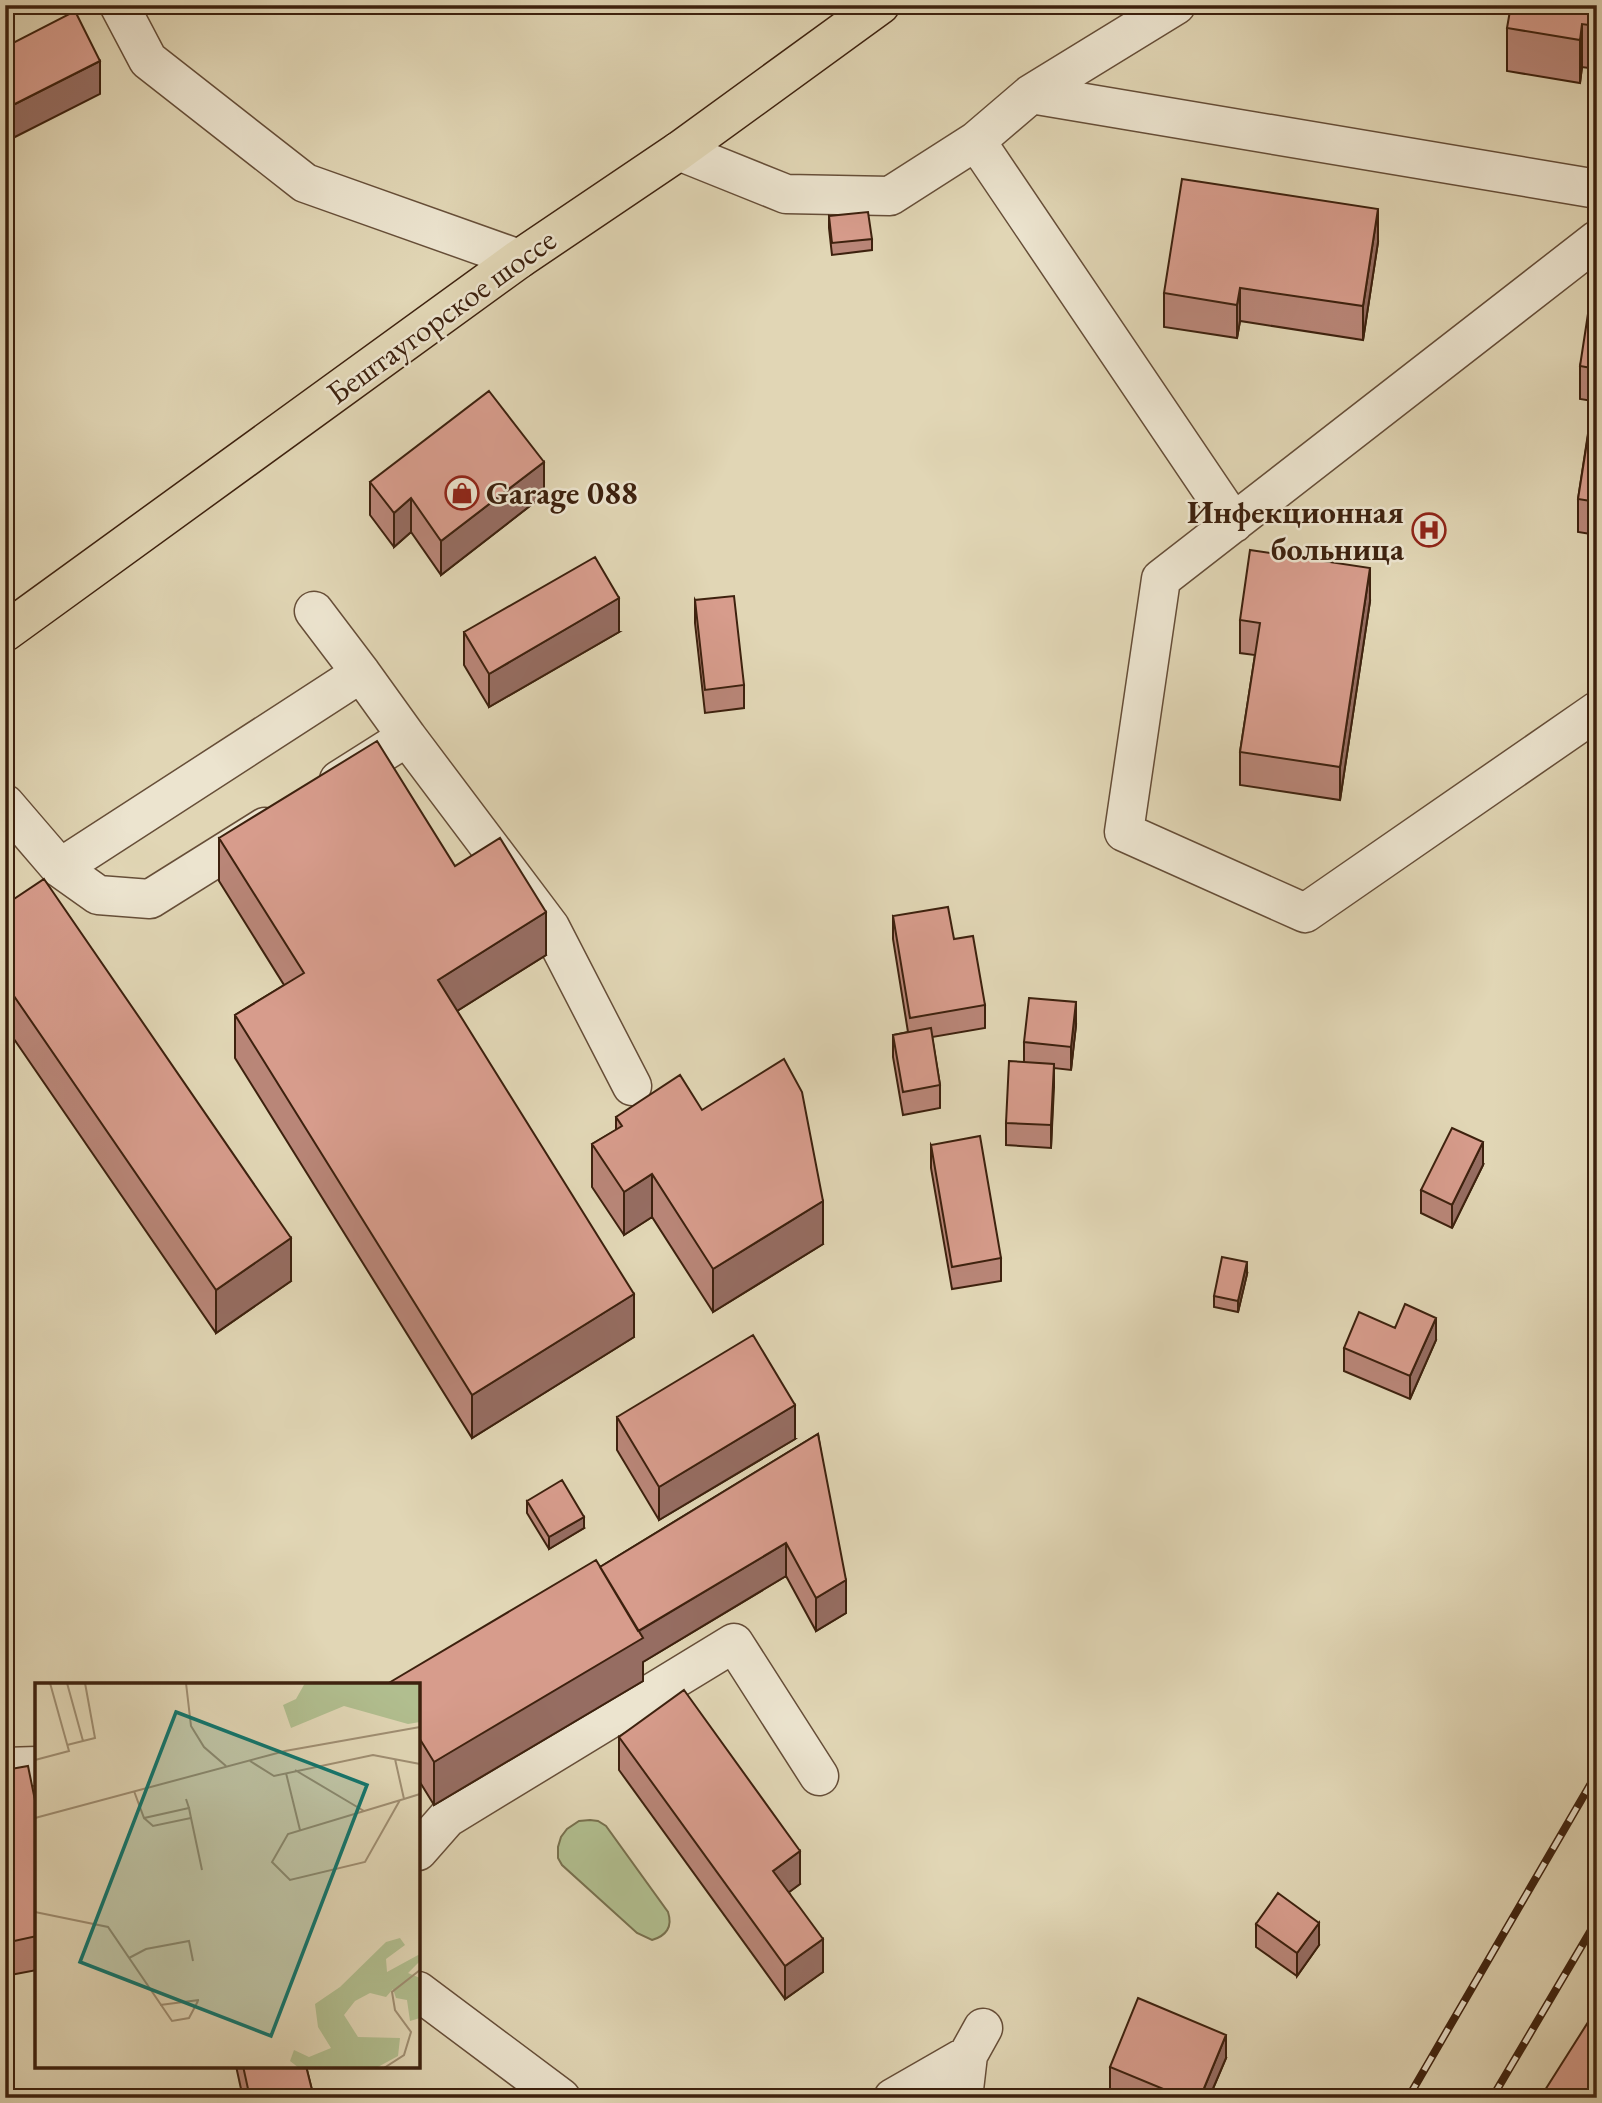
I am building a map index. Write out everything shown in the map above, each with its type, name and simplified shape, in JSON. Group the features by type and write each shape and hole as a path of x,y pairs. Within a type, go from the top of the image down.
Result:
{"main road":[{"name":"Бештаугорское шоссе","path":"5,632 519,259 679,150 880,5"}],"street":[{"path":"119,5 148,60 305,183 519,259"},
{"path":"679,150 786,194 890,196 976,141 1031,94 1175,5"},
{"path":"1031,94 1597,189"},
{"path":"976,141 1234,523"},
{"path":"1597,240 1161,579 1124,832 1306,913 1597,711"},
{"path":"314,611 550,926 632,1087"},
{"path":"60,868 361,673"},
{"path":"5,804 60,868 98,895 150,899 407,737"},
{"path":"420,1849 447,1818 734,1643 819,1776"},
{"path":"5,1767 35,1766"},
{"path":"420,1992 561,2098"},
{"path":"892,2098 975,2042 963,2098"}],"green space":[{"path":"590,1820 606,1826 668,1912 669,1926 661,1936 652,1940 637,1933 562,1865 558,1858 561,1837 579,1821"}],"building":[{"path":"1511,5 1597,5 1597,26 1582,24 1580,40 1507,28"},
{"path":"75,11 100,61 5,109 5,47"},
{"path":"1182,179 1378,209 1363,306 1240,288 1237,305 1164,293"},
{"path":"868,212 872,239 832,243 829,216"},
{"path":"1590,301 1597,302 1597,369 1580,366"},
{"path":"1597,379 1597,502 1578,499"},
{"path":"489,391 544,462 441,541 411,498 394,513 370,482"},
{"path":"1250,550 1370,568 1340,767 1240,752 1260,623 1240,620"},
{"path":"595,557 619,598 489,674 464,632"},
{"path":"734,596 744,685 705,690 695,600"},
{"path":"377,741 455,866 500,838 546,912 438,980 634,1294 472,1395 235,1015 304,973 219,838"},
{"path":"44,879 291,1238 216,1290 5,983 5,905"},
{"path":"948,907 954,939 973,936 985,1005 910,1018 893,916"},
{"path":"1029,998 1076,1002 1071,1047 1024,1042"},
{"path":"931,1028 940,1085 903,1092 893,1035"},
{"path":"784,1059 802,1092 823,1201 713,1269 652,1174 624,1192 592,1144 622,1126 616,1117 680,1075 702,1110"},
{"path":"1009,1061 1054,1064 1051,1125 1006,1123"},
{"path":"1452,1128 1483,1142 1452,1205 1421,1190"},
{"path":"980,1136 1001,1258 952,1267 931,1145"},
{"path":"1222,1257 1247,1262 1238,1301 1214,1296"},
{"path":"1405,1304 1436,1318 1410,1376 1344,1348 1359,1312 1395,1328"},
{"path":"753,1335 795,1405 659,1487 617,1417"},
{"path":"818,1434 846,1580 816,1598 786,1543 638,1631 600,1567"},
{"path":"562,1480 584,1517 549,1537 527,1501"},
{"path":"596,1560 643,1638 434,1762 420,1739 420,1683 389,1683"},
{"path":"684,1690 800,1851 773,1871 823,1939 785,1966 619,1737"},
{"path":"28,1766 35,1800 35,1936 5,1943 5,1770"},
{"path":"1278,1893 1319,1923 1297,1953 1256,1924"},
{"path":"1138,1998 1226,2035 1200,2098 1185,2098 1110,2067"},
{"path":"1597,2008 1597,2098 1540,2098"},
{"path":"243,2068 306,2068 314,2098 250,2098"}],"railway":[{"path":"1408,2098 1597,1773"},
{"path":"1492,2098 1597,1920"}],"place":[{"name":"Garage 088","path":"462,493"},
{"name":"Инфекционная больница","path":"1429,530"}]}
